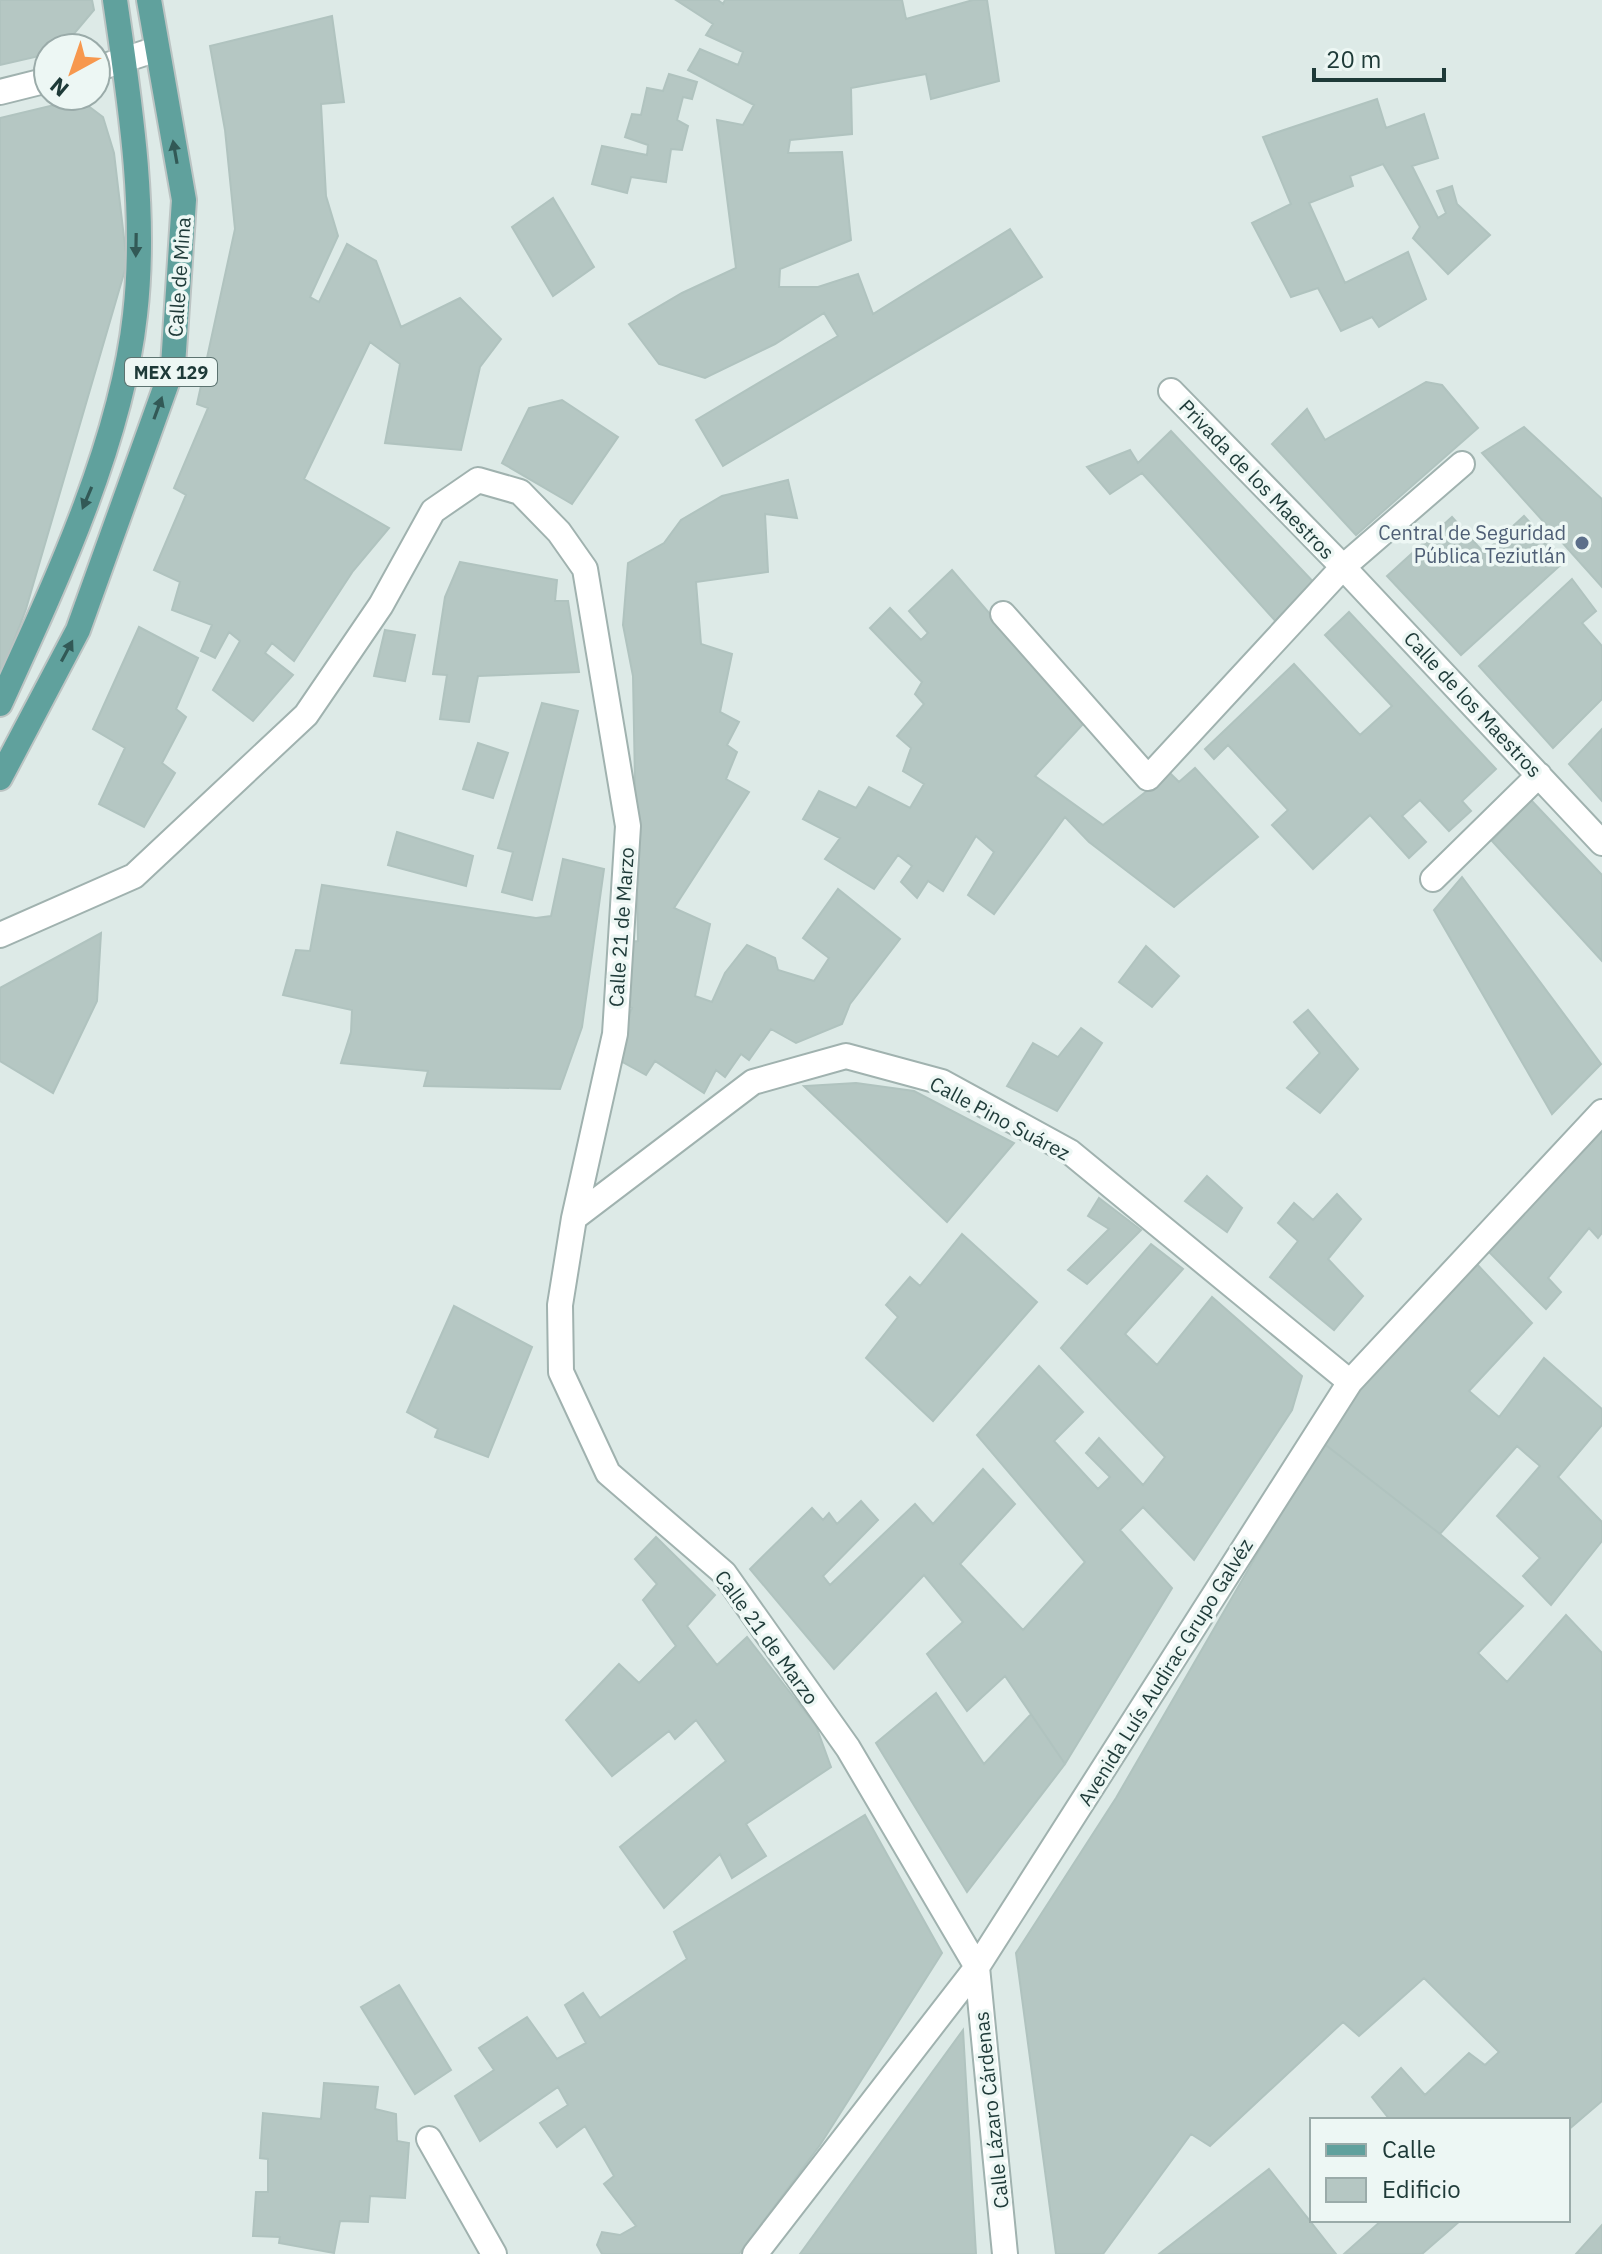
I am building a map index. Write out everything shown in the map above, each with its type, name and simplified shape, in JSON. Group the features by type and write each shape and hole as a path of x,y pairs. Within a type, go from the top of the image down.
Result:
{"main road":[{"name":"Calle de Mina","path":"0,703 105,456 135,315 137,187 115,0"},
{"name":"Calle de Mina","path":"0,778 78,630 173,366 184,200 149,0"}],"street":[{"path":"112,65 157,49"},
{"path":"0,92 32,84"},
{"name":"Privada de los Maestros","path":"1171,391 1343,567"},
{"path":"1003,614 1148,778 1343,567 1462,464"},
{"name":"Calle 21 de Marzo","path":"0,935 134,876 306,715 381,605 433,511 478,480 520,492 559,532 585,569 628,826 615,1034 574,1218 560,1305 561,1372 608,1473 724,1573 848,1748 977,1967"},
{"name":"Calle de los Maestros","path":"1343,567 1602,843"},
{"path":"1433,879 1539,775"},
{"name":"Calle Pino Suárez","path":"574,1218 753,1082 846,1056 942,1082 1070,1152 1350,1382"},
{"name":"Avenida Luís Audirac Grupo Galvéz","path":"755,2254 977,1967 1350,1382 1602,1112"},
{"name":"Calle Lázaro Cárdenas","path":"977,1967 1005,2254"},
{"path":"429,2139 494,2254"}],"building":[{"path":"0,0 92,0 94,10 75,32 32,32 32,58 0,65"},
{"path":"676,0 718,0 723,4 725,0 902,0 906,19 973,0 987,0 999,81 931,99 926,74 851,88 852,134 790,140 788,153 842,152 851,240 780,269 779,287 818,287 858,274 873,314 1010,229 1042,277 723,466 696,420 838,336 824,313 775,344 705,378 659,364 629,324 682,293 736,268 717,120 743,125 754,105 688,70 700,49 738,65 743,52 706,35 713,24"},
{"path":"332,16 344,102 321,104 326,196 338,236 310,297 319,302 347,244 376,261 401,327 460,298 501,339 480,367 461,450 385,443 400,364 370,342 304,479 389,528 353,571 294,661 272,643 265,653 293,675 253,721 213,690 240,641 229,632 215,658 201,651 212,625 172,610 180,582 154,570 186,495 174,488 208,408 197,404 235,229 225,130 210,46"},
{"path":"669,74 697,82 692,99 683,97 677,120 688,126 682,150 671,149 666,182 631,177 627,193 592,184 602,146 647,155 648,145 625,137 632,114 641,115 647,88 663,91"},
{"path":"1377,99 1386,128 1424,114 1438,158 1412,166 1438,218 1446,213 1437,191 1452,186 1457,204 1490,235 1448,274 1413,238 1420,227 1383,164 1350,176 1353,186 1309,203 1345,283 1408,252 1426,299 1379,327 1372,317 1341,331 1318,288 1291,297 1252,223 1291,204 1263,137"},
{"path":"32,110 96,112 103,117 114,153 127,263 26,609 0,678 0,118"},
{"path":"553,198 594,267 553,296 512,227"},
{"path":"1426,382 1442,385 1478,428 1356,535 1272,444 1307,409 1325,440"},
{"path":"562,400 618,437 572,504 502,463 529,408"},
{"name":"Central de Seguridad Pública Teziutlán","path":"1524,427 1602,499 1602,587 1482,453"},
{"path":"1171,431 1319,588 1279,625 1142,473 1110,494 1087,467 1130,450 1138,463"},
{"path":"788,480 797,518 765,514 768,572 696,582 701,644 732,654 720,712 739,722 727,745 737,752 726,779 749,792 674,908 710,924 695,996 712,1002 725,973 747,945 775,958 778,970 814,981 829,958 803,938 838,889 900,939 850,1004 842,1024 796,1043 771,1029 749,1060 741,1054 725,1077 716,1070 704,1093 655,1061 646,1075 610,1055 632,1008 623,1004 630,942 638,941 633,676 623,625 628,563 664,543 681,520 722,496"},
{"path":"1524,516 1565,561 1461,655 1387,576 1452,517 1484,553"},
{"path":"460,562 557,580 555,601 568,601 579,672 478,676 469,722 440,719 447,675 433,674 445,597"},
{"path":"952,570 1084,723 1035,776 1103,825 1170,773 1179,782 1195,768 1258,837 1174,907 1089,842 1065,817 994,914 968,895 994,852 976,836 943,891 928,881 917,898 901,882 912,866 898,855 874,889 825,859 840,838 803,819 819,791 856,808 869,787 910,808 924,784 903,771 911,748 897,736 924,704 915,694 922,682 870,628 890,608 921,640 928,633 909,611"},
{"path":"1572,579 1596,611 1582,623 1602,646 1602,699 1553,748 1479,666"},
{"path":"1349,612 1496,769 1462,801 1471,811 1449,831 1420,800 1402,816 1426,842 1409,858 1370,815 1313,869 1272,825 1288,810 1228,745 1214,759 1205,749 1294,664 1360,735 1392,706 1325,635"},
{"path":"139,627 198,658 176,709 186,717 162,763 175,773 144,827 99,804 125,748 93,729"},
{"path":"385,630 415,635 405,681 374,676"},
{"path":"542,703 578,711 532,900 502,892 513,852 498,848"},
{"path":"1602,729 1602,801 1569,764"},
{"path":"478,743 508,753 493,798 463,789"},
{"path":"1530,799 1602,875 1602,961 1492,841"},
{"path":"397,832 473,856 466,886 388,865"},
{"path":"563,859 604,869 582,1027 560,1089 424,1086 428,1071 341,1063 351,1032 352,1010 283,995 296,950 310,951 322,885 536,918 551,916"},
{"path":"1462,877 1601,1064 1552,1114 1434,910"},
{"path":"101,933 97,1001 53,1093 0,1061 0,988"},
{"path":"1146,946 1179,976 1152,1007 1119,982"},
{"path":"1308,1010 1358,1069 1320,1113 1287,1088 1320,1053 1294,1022"},
{"path":"1081,1028 1102,1043 1057,1111 1007,1086 1033,1043 1058,1057"},
{"path":"856,1083 914,1091 1014,1143 947,1222 804,1086"},
{"path":"1602,1127 1602,1233 1598,1238 1589,1228 1548,1278 1561,1292 1546,1309 1488,1251"},
{"path":"1207,1176 1242,1208 1227,1232 1185,1201"},
{"path":"1337,1194 1361,1219 1328,1259 1363,1296 1334,1330 1270,1277 1298,1241 1278,1223 1294,1203 1313,1220"},
{"path":"1099,1198 1141,1230 1087,1284 1068,1270 1109,1229 1088,1216"},
{"path":"962,1234 1037,1302 933,1421 866,1358 898,1317 886,1305 910,1277 920,1286"},
{"path":"1151,1244 1183,1269 1125,1334 1157,1365 1212,1297 1302,1376 1292,1410 1194,1560 1143,1507 1120,1530 1172,1588 1065,1764 1005,1676 967,1711 927,1654 963,1622 924,1575 834,1669 750,1569 812,1508 823,1520 829,1513 837,1524 861,1501 878,1520 823,1576 830,1585 915,1504 933,1524 983,1469 1015,1504 960,1564 1023,1630 1085,1562 977,1435 1039,1366 1083,1412 1054,1441 1098,1489 1110,1477 1086,1453 1099,1438 1143,1485 1165,1457 1061,1348"},
{"path":"1474,1261 1532,1323 1469,1391 1499,1417 1544,1358 1602,1409 1602,1425 1558,1477 1602,1522 1602,1541 1551,1605 1523,1576 1540,1558 1497,1516 1540,1466 1517,1446 1440,1534 1322,1442 1352,1395"},
{"path":"454,1306 532,1347 488,1457 435,1437 438,1429 407,1412"},
{"path":"1322,1442 1440,1534 1523,1606 1478,1653 1507,1682 1566,1615 1602,1653 1602,2101 1570,2128 1570,2118 1388,2118 1372,2097 1401,2068 1425,2095 1469,2053 1485,2065 1499,2052 1424,1978 1359,2036 1343,2022 1210,2146 1191,2134 1103,2254 1056,2254 1016,1953 1116,1798"},
{"path":"656,1537 715,1595 687,1626 717,1665 747,1637 816,1726 831,1767 746,1824 766,1856 732,1878 720,1854 664,1908 620,1847 726,1761 696,1720 675,1739 669,1731 612,1776 566,1720 619,1664 639,1683 676,1646 643,1600 657,1584 635,1559"},
{"path":"936,1693 984,1764 1031,1714 1065,1764 967,1892 876,1743"},
{"path":"865,1815 942,1953 820,2145 739,2254 602,2254 597,2245 602,2232 620,2235 636,2226 604,2184 614,2176 585,2126 557,2147 540,2123 568,2105 558,2087 480,2141 455,2096 494,2070 479,2048 527,2017 557,2059 586,2043 565,2005 583,1993 600,2018 687,1959 674,1932"},
{"path":"399,1985 451,2070 415,2094 361,2007"},
{"path":"963,2030 976,2254 800,2254"},
{"path":"324,2083 378,2087 375,2109 396,2114 397,2141 409,2143 405,2198 370,2196 368,2222 340,2221 334,2253 279,2243 280,2237 253,2236 256,2192 268,2192 268,2159 260,2158 263,2113 321,2119"},
{"path":"1269,2169 1336,2254 1159,2254"},
{"path":"1380,2222 1459,2222 1422,2254 1344,2254"},
{"path":"1602,2225 1602,2254 1576,2254"}],"place":[{"name":"Central de Seguridad Pública Teziutlán","path":"1582,543"}]}
